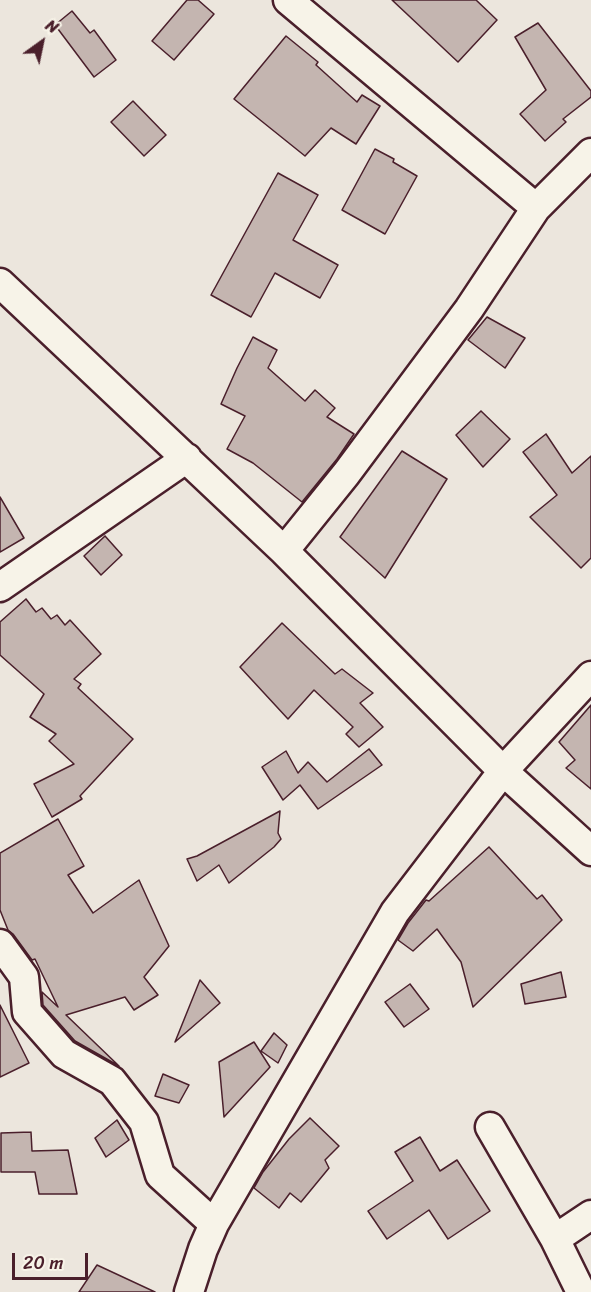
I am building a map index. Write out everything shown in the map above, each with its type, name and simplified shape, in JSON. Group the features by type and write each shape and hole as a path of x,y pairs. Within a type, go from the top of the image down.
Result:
{"street":[{"path":"288,0 536,208"},
{"path":"284,550 346,474 469,309 536,208 591,153"},
{"path":"0,283 284,550 503,771 591,851"},
{"path":"0,587 187,458"},
{"path":"189,1292 214,1224 395,912 503,771 591,676"},
{"path":"0,944 24,977 27,1012 64,1054 112,1081 144,1122 160,1175 214,1224"},
{"path":"490,1127 555,1239 580,1292"},
{"path":"555,1239 591,1215"}],"building":[{"path":"187,0 198,0 214,14 174,60 152,41"},
{"path":"392,0 476,0 497,20 458,62"},
{"path":"72,11 90,33 94,30 116,60 94,77 55,25"},
{"path":"538,23 591,91 591,97 563,119 566,122 545,141 520,114 546,90 515,37"},
{"path":"286,36 318,62 316,65 357,102 362,95 380,106 356,144 331,128 305,156 234,99"},
{"path":"133,101 166,135 144,156 111,122"},
{"path":"375,149 394,159 393,162 417,176 385,234 342,210"},
{"path":"278,173 318,195 293,240 338,265 320,298 275,273 251,317 211,295"},
{"path":"487,317 525,338 505,368 468,340"},
{"path":"253,337 277,350 268,368 305,401 315,390 335,408 327,417 354,434 302,502 253,463 227,449 245,416 221,404"},
{"path":"481,411 510,439 483,467 456,435"},
{"path":"546,434 572,473 591,456 591,558 581,568 530,517 557,495 523,452"},
{"path":"402,451 447,479 385,578 340,537"},
{"path":"0,497 24,538 0,552"},
{"path":"105,536 122,555 101,575 84,556"},
{"path":"26,599 36,612 42,608 51,619 57,615 65,625 70,620 101,654 74,679 81,684 78,688 133,739 80,796 82,799 52,817 34,784 74,764 49,741 56,734 30,717 44,694 0,655 0,622"},
{"path":"282,623 335,674 342,669 373,693 360,703 383,727 359,747 346,734 353,727 314,690 288,719 240,667"},
{"path":"591,705 591,789 566,768 575,760 559,742"},
{"path":"369,749 382,765 318,809 300,785 283,800 262,767 286,751 298,773 308,762 327,782"},
{"path":"280,811 278,833 281,839 274,847 229,883 219,865 197,881 187,859 197,856"},
{"path":"58,819 84,866 68,875 93,913 139,880 169,946 144,977 158,995 134,1010 125,997 66,1015 119,1066 75,1041 43,1005 42,992 58,1007 35,959 32,960 8,930 0,910 0,853"},
{"path":"489,847 537,899 542,895 562,920 473,1007 461,962 437,929 413,951 398,940 426,900 429,901"},
{"path":"561,972 566,997 525,1004 521,984"},
{"path":"200,980 220,1003 175,1042"},
{"path":"410,984 429,1009 404,1027 385,1002"},
{"path":"0,1005 29,1063 0,1077"},
{"path":"274,1033 287,1045 278,1063 261,1051"},
{"path":"254,1042 270,1067 224,1117 219,1062"},
{"path":"163,1074 189,1085 179,1103 155,1096"},
{"path":"310,1118 339,1146 325,1160 329,1168 301,1202 290,1193 279,1208 254,1188 263,1172 289,1139"},
{"path":"117,1120 129,1140 106,1157 95,1138"},
{"path":"31,1132 32,1151 68,1150 77,1194 39,1194 35,1172 1,1172 1,1133"},
{"path":"420,1137 440,1171 457,1160 490,1211 448,1239 429,1210 387,1239 368,1211 413,1181 395,1152"},
{"path":"97,1265 155,1292 79,1292"}]}
